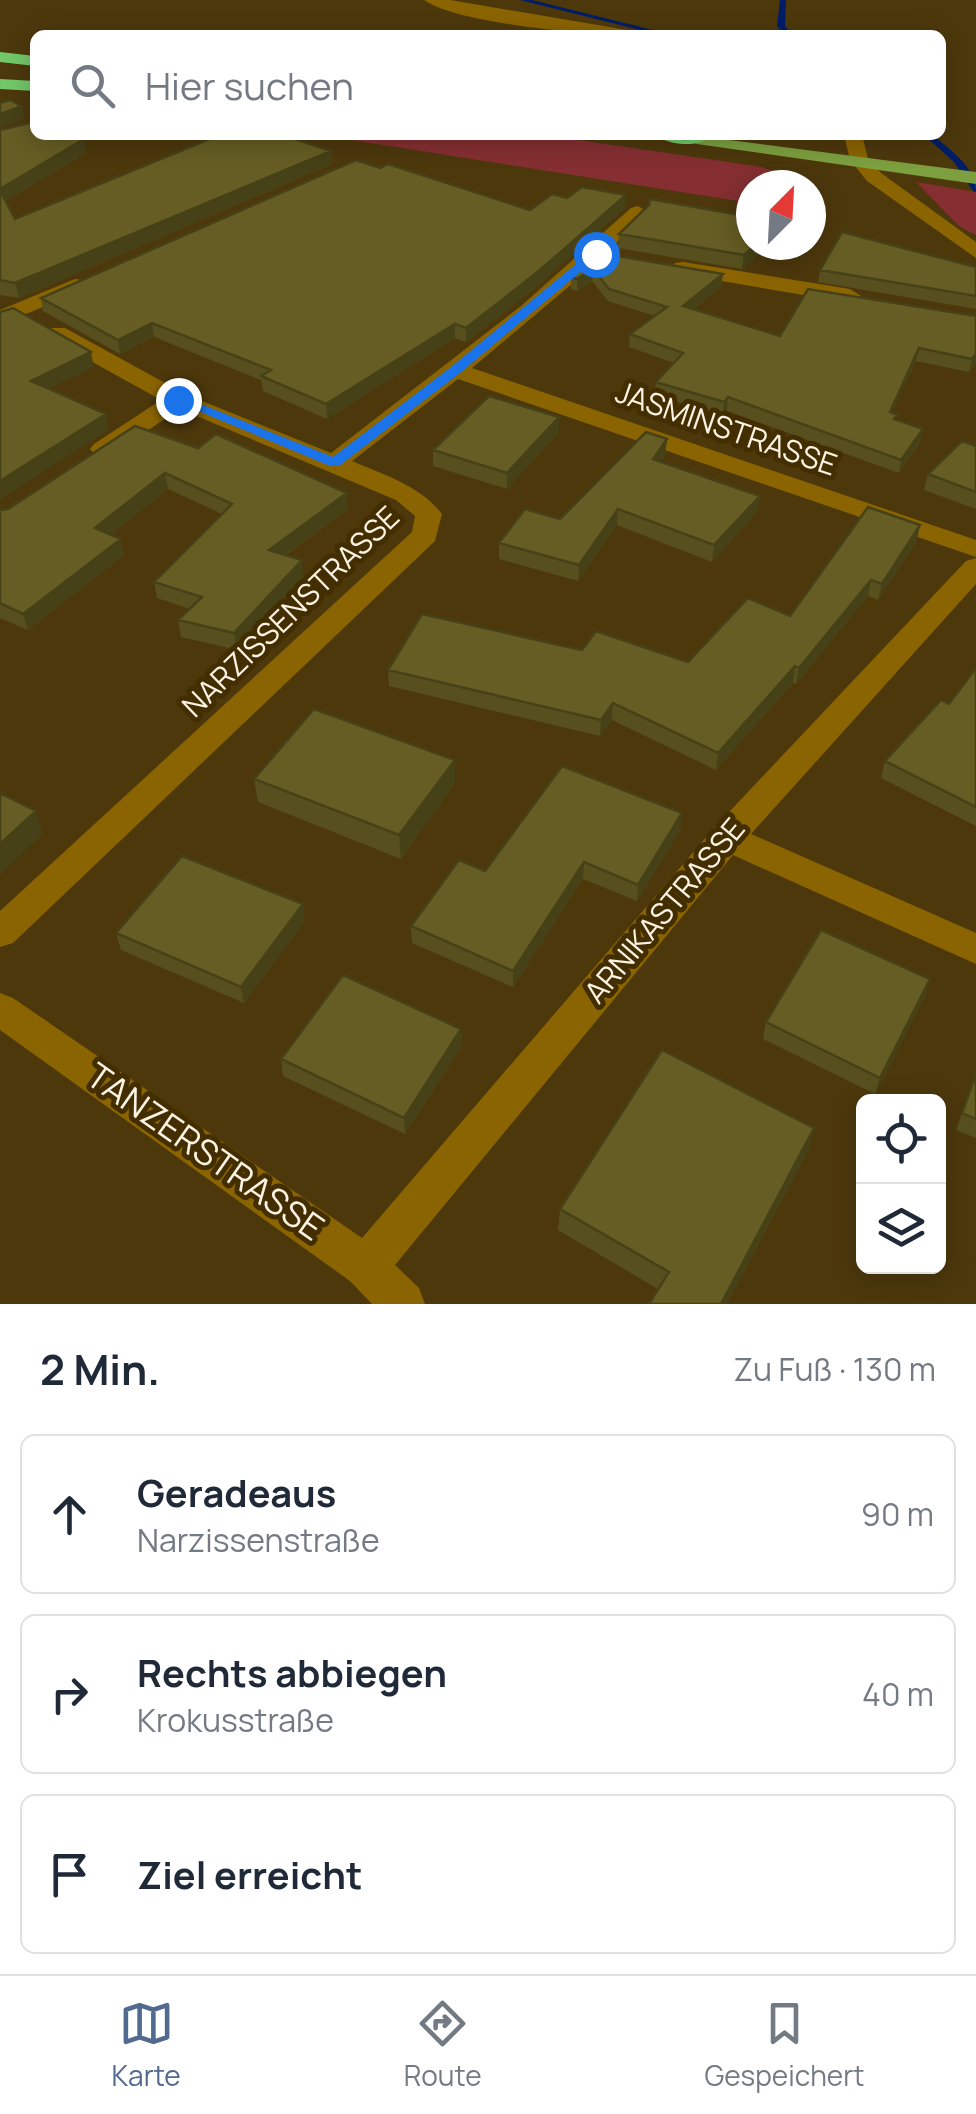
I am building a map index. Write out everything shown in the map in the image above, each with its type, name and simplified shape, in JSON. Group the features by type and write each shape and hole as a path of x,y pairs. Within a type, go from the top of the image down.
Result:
{"highway":[{"path":"0,57 30,60"},
{"path":"0,74 30,76"},
{"path":"0,84 30,86"}],"main road":[{"path":"705,140 976,178"}],"street":[{"path":"432,0 479,12 594,30"},
{"path":"854,140 858,160 874,177 976,252"},
{"path":"5,310 178,400 334,463 606,255 638,212"},
{"path":"655,263 872,299"},
{"path":"5,310 90,279"},
{"name":"JASMINSTRASSE","path":"456,370 976,549"},
{"path":"81,463 178,400"},
{"name":"NARZISSENSTRASSE","path":"0,933 425,535 430,514 404,494 334,463"},
{"name":"ARNIKASTRASSE","path":"366,1266 726,837 879,666 976,567"},
{"path":"726,837 976,949"},
{"name":"TANZERSTRASSE","path":"0,1008 366,1266 403,1304"}],"shaded area":[{"path":"352,140 578,140 770,170 736,170 736,201"},
{"path":"916,182 976,192 976,235 959,226"}],"building":[{"path":"10,100 22,106 0,114 0,103"},
{"path":"30,123 30,140 82,140 0,189 0,130"},
{"path":"207,140 298,140 331,151 15,283 0,280 0,190 15,219"},
{"path":"356,160 380,168 388,164 530,210 552,194 567,198 582,187 626,195 466,328 455,324 326,404 261,376 271,370 152,323 118,340 41,298"},
{"path":"650,199 736,214 736,254 619,234 649,205"},
{"path":"842,232 976,267 976,296 820,270"},
{"path":"600,253 723,274 683,306 780,336 808,289 976,316 976,354 972,359 919,348 890,412 898,415 894,419 923,429 901,460 728,397 724,402 656,382 683,353 630,334 667,307 609,289 593,269 577,279 571,277"},
{"path":"13,308 91,352 31,381 106,414 0,481 0,312"},
{"path":"489,396 559,417 507,473 433,450"},
{"path":"135,426 198,448 216,434 347,493 269,550 302,560 234,633 178,620 202,597 154,582 232,504 165,473 95,528 121,539 23,614 0,603 0,510 8,509"},
{"path":"646,432 667,439 653,459 760,496 714,545 618,509 579,565 499,543 525,509 560,519"},
{"path":"962,441 976,446 976,492 928,474"},
{"path":"868,507 920,525 882,584 871,580 799,668 795,666 718,753 613,703 601,720 388,670 422,614 582,650 596,631 688,662 748,598 790,616"},
{"path":"976,668 976,807 885,761 941,700 949,704"},
{"path":"314,709 455,760 399,835 254,779"},
{"path":"562,766 682,813 638,885 584,862 513,971 411,926 459,860 485,871"},
{"path":"0,793 36,811 0,844"},
{"path":"182,856 303,904 241,987 116,933"},
{"path":"821,930 930,979 880,1078 766,1022"},
{"path":"343,975 461,1029 404,1118 281,1059"},
{"path":"662,1050 814,1128 721,1304 649,1304 669,1272 560,1209"},
{"path":"976,1074 976,1119 962,1113"}],"waterway":[{"path":"523,0 648,30"},
{"path":"783,0 781,26 785,30"},
{"path":"934,140 957,160 976,189"}],"route":[{"path":"178,400 334,463 456,370 596,254"}]}
